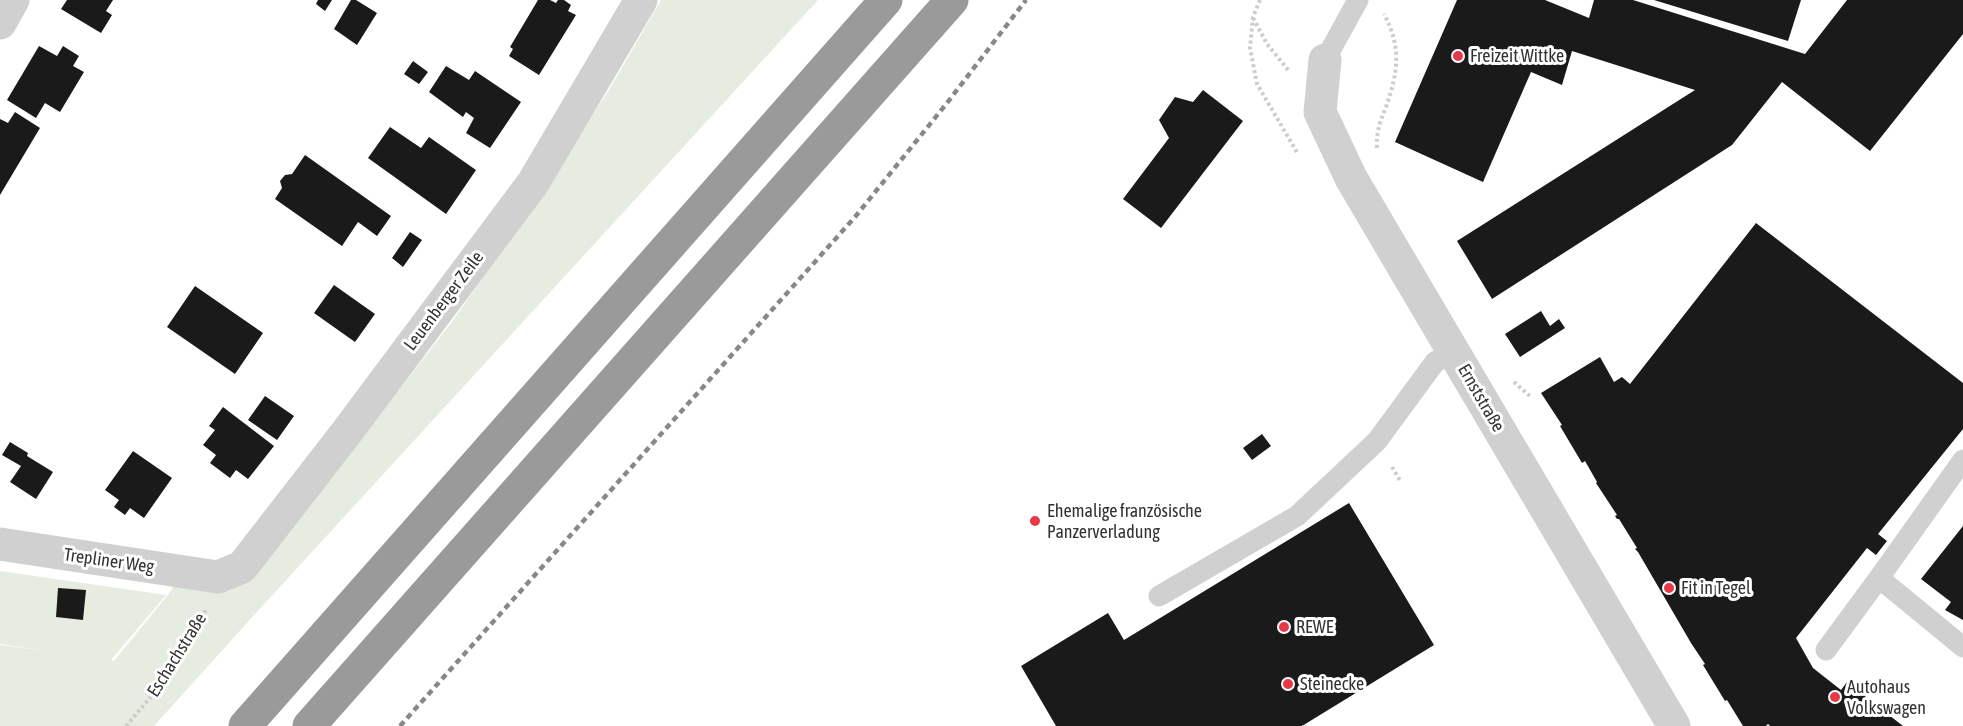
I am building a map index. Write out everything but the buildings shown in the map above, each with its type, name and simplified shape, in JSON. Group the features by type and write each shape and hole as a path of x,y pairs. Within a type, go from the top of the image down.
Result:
{"highway":[{"path":"245,726 886,0"},
{"path":"309,726 952,0"}],"street":[{"path":"0,23 13,0"},
{"name":"Leuenberger Zeile","path":"218,577 242,567 281,519 532,183 641,0"},
{"path":"1320,112 1325,60"},
{"name":"Ernststraße","path":"1320,112 1351,178 1674,726"},
{"name":"Trepliner Weg","path":"0,544 218,577"}],"lane":[{"path":"1325,60 1358,0"},
{"path":"1159,596 1297,516 1377,441 1435,362 1453,351"},
{"path":"1826,650 1963,460"},
{"path":"1879,578 1963,647"}],"path":[{"path":"1260,0 1253,17 1268,44 1320,112"},
{"path":"1377,152 1376,134 1395,75 1397,53 1394,31 1383,10"},
{"path":"1509,373 1515,383 1531,398"},
{"name":"Eschachstraße","path":"126,726 155,692 201,622 218,577"}],"shaded area":[{"path":"661,0 818,0 154,726 0,726 0,645 48,651 0,644 0,571 166,595 111,660 114,661 171,591 176,577 201,584 357,443 452,322 609,90"}],"railway":[{"path":"400,726 855,217 1026,0"}],"place":[{"name":"Freizeit Wittke","path":"1458,56"},
{"name":"Ehemalige französische Panzerverladung","path":"1035,521"},
{"name":"Fit in Tegel","path":"1669,588"},
{"name":"REWE","path":"1284,627"},
{"name":"Steinecke","path":"1288,684"},
{"name":"Autohaus Volkswagen","path":"1835,697"}]}
